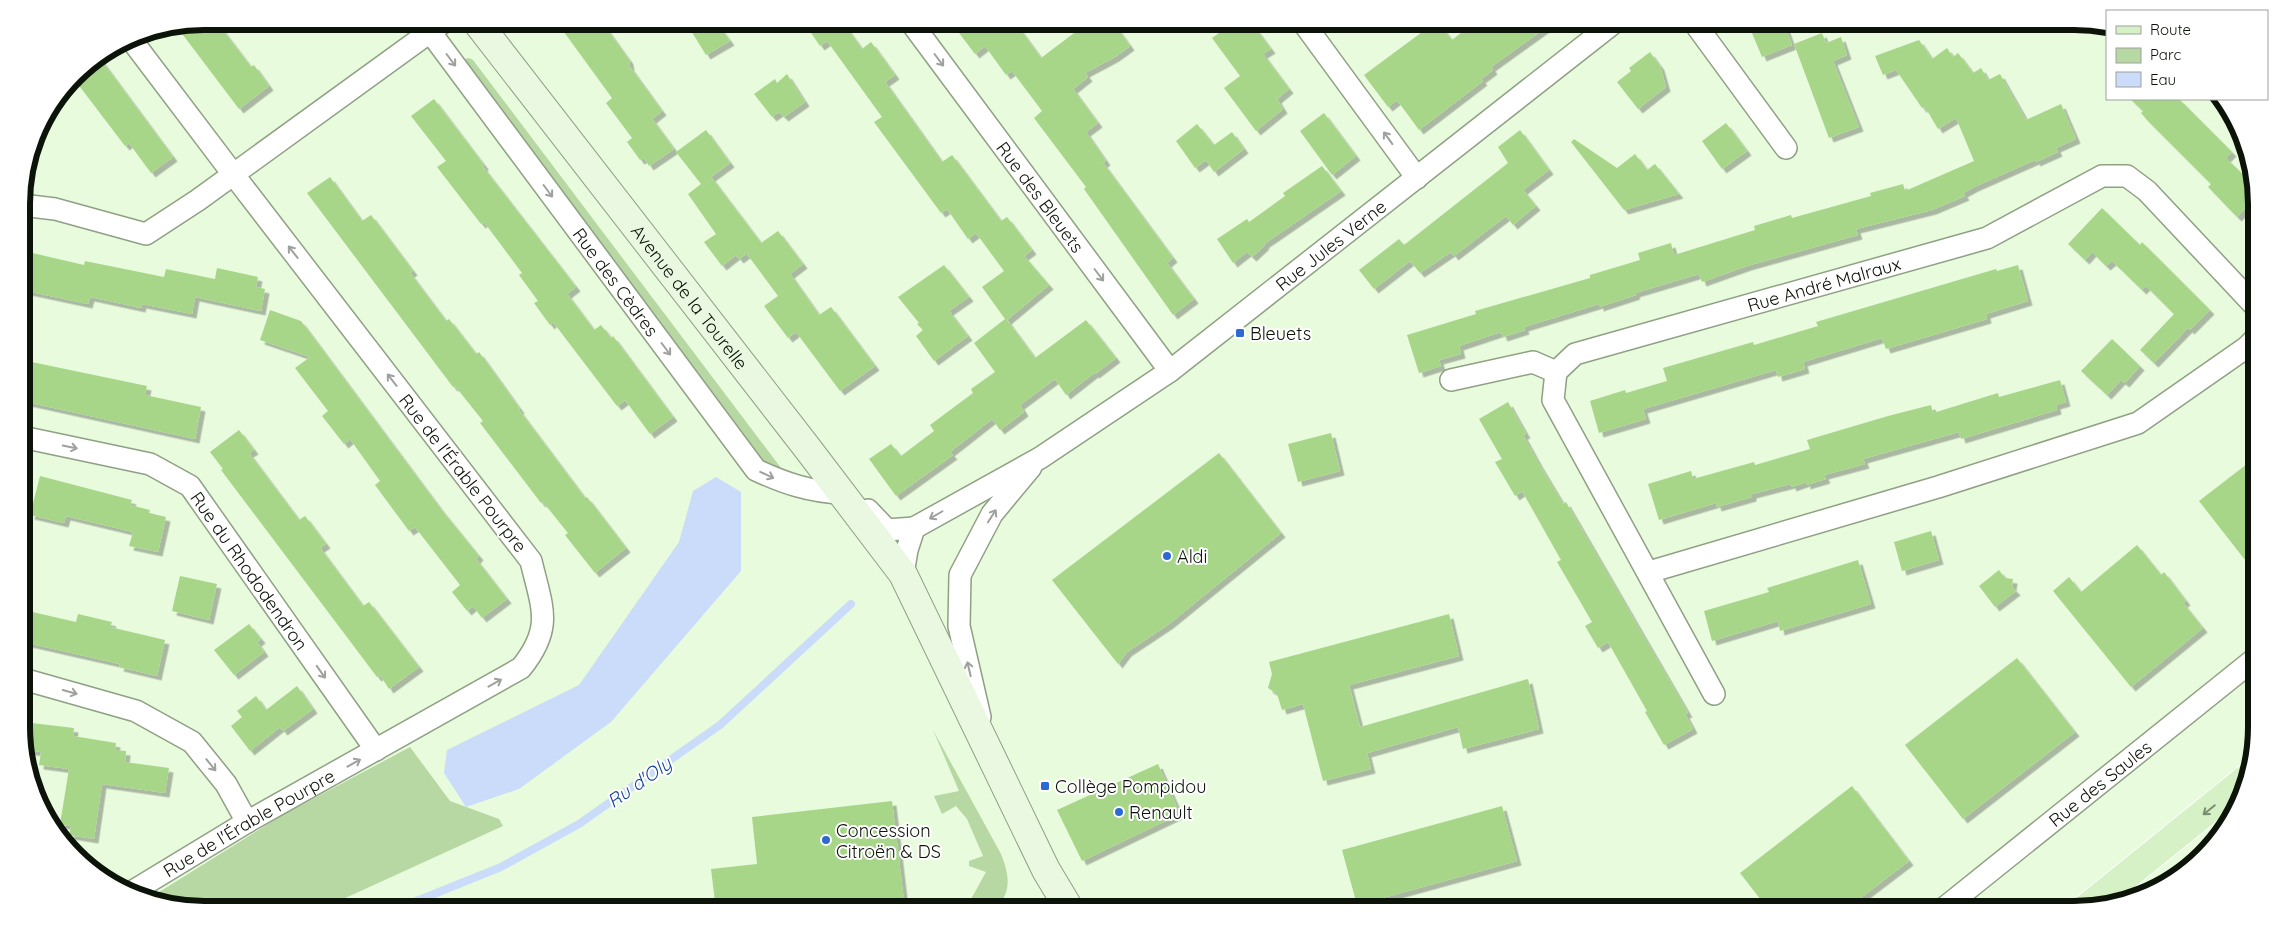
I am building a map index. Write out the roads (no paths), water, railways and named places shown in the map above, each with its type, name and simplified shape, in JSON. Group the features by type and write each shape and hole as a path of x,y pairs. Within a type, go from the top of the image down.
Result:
{"main road":[{"name":"Avenue de la Tourelle","path":"483,30 903,574 1046,870 1065,901"},
{"path":"2097,899 2238,786"}],"street":[{"path":"30,206 55,209 146,234 233,174 425,30"},
{"name":"Rue des Cèdres","path":"436,30 756,470 803,489 817,492 842,493"},
{"name":"Rue des Bleuets","path":"917,30 1170,371"},
{"path":"1309,30 1417,178"},
{"name":"Rue Jules Verne","path":"914,528 1040,458 1170,371 1605,30"},
{"path":"1700,30 1786,148"},
{"name":"Rue de l'Érable Pourpre","path":"135,45 531,561 544,615 541,635 532,654 521,668 248,822 138,888"},
{"name":"Rue André Malraux","path":"1556,372 1575,354 1987,238 2102,176 2127,176 2147,191 2248,298"},
{"path":"1649,572 1938,487 2138,423 2248,346"},
{"path":"1451,380 1533,362 1556,372 1553,400 1649,572 1714,694"},
{"name":"Rue du Rhododendron","path":"30,439 150,464 190,486 376,750"},
{"path":"808,449 887,530 914,528 907,550 903,574"},
{"name":"Rue Jules Verne","path":"988,751 959,626 960,575 992,514 1040,458"},
{"name":"Rue des Saules","path":"1953,901 2248,663"},
{"path":"30,681 136,711 192,742 226,784 248,822"}],"water":[{"path":"716,477 741,492 741,571 611,722 519,789 466,807 444,773 447,750 579,685 679,542 693,491"}],"waterway":[{"name":"Ru d'Oly","path":"416,901 501,867 579,824 720,725 851,604"}],"place":[{"name":"Bleuets","path":"1240,333"},
{"name":"Aldi","path":"1167,556"},
{"name":"Collège Pompidou","path":"1045,786"},
{"name":"Renault","path":"1119,812"},
{"name":"Concession Citroën & DS","path":"826,840"}]}
